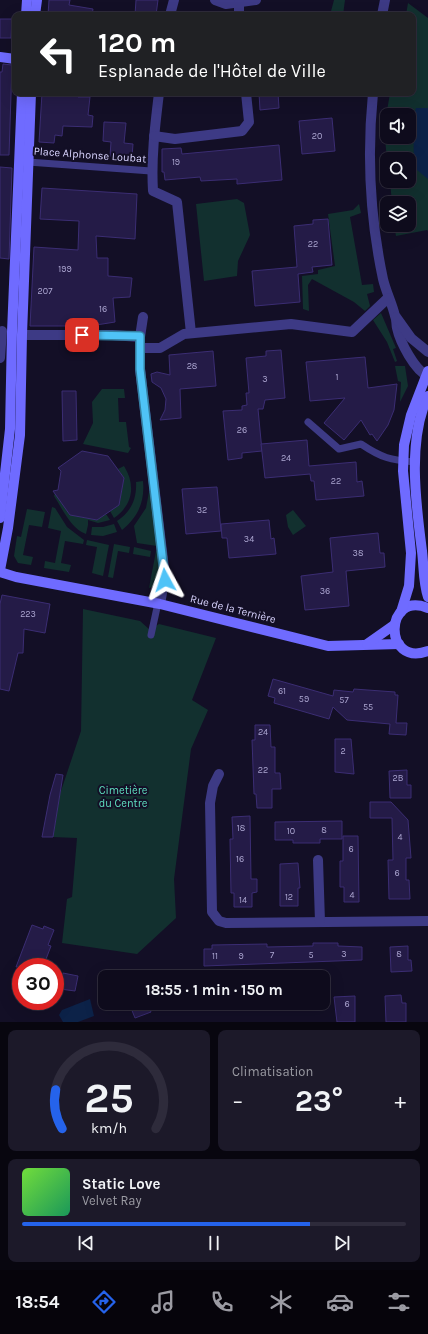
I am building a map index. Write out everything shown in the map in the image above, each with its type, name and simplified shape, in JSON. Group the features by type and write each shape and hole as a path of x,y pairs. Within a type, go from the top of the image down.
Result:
{"street":[{"path":"26,12 27,0"},
{"path":"35,12 37,0"},
{"path":"171,12 174,0"},
{"path":"215,0 226,4 256,0"},
{"path":"383,12 385,0"},
{"path":"239,2 240,12"},
{"path":"0,57 12,59"},
{"path":"0,518 10,434 9,332 22,96"},
{"path":"0,571 20,446 9,332 28,162 31,96"},
{"path":"159,96 151,171 153,191 177,202 184,284 191,333"},
{"path":"154,136 175,139 242,131 249,122 246,96"},
{"path":"373,96 371,115 371,194 380,260 388,298 396,317 411,338 428,352"},
{"path":"141,348 160,348 184,334 291,324 352,332 388,298"},
{"path":"143,317 140,336 140,369 165,576 159,604"},
{"path":"367,644 394,625 401,612 409,586 411,553 403,461 404,445 411,415 427,374 411,359 405,348 397,330 396,317"},
{"path":"9,332 140,336"},
{"path":"0,358 9,332"},
{"path":"428,396 421,417 414,477 423,574 428,597"},
{"name":"Rue de la Ternière","path":"0,571 16,577 159,604 328,646 399,644"},
{"path":"401,612 415,605 428,608"},
{"path":"394,625 394,634 399,644 412,652 420,653 428,651"},
{"path":"219,774 214,786 210,803 214,916 219,921 226,923 428,921"},
{"path":"318,860 320,922"}],"lane":[{"name":"Place Alphonse Loubat","path":"28,162 151,171"},
{"path":"308,422 339,449 360,444 391,460 415,462"},
{"path":"151,635 159,604"}],"green space":[{"path":"334,0 345,0 343,12 331,12"},
{"path":"408,3 428,18 428,231 396,236 395,232 416,232 416,196 391,196 391,188 416,188 416,152 386,152 386,144 416,144 416,108 388,108 390,96 416,96 416,12 406,12"},
{"path":"237,199 244,203 250,235 238,261 237,276 204,281 196,204"},
{"path":"359,204 361,213 350,217 362,285 373,284 374,292 367,294 370,306 365,311 354,302 312,279 308,285 309,311 303,309 302,276 318,274 318,270 335,266 328,214 353,210"},
{"path":"381,313 396,348 393,349 397,361 395,362 387,342 373,320"},
{"path":"395,366 405,366 408,386 400,402 401,382 398,381"},
{"path":"102,389 124,389 125,398 118,398 119,422 126,422 129,447 131,448 128,453 83,444 93,423 92,402"},
{"path":"124,466 130,480 131,494 125,507 114,518 110,511 119,505 124,478 118,469"},
{"path":"143,481 143,496 139,508 132,520 122,530 117,521 126,514 132,504 136,482"},
{"path":"149,492 152,492 157,546 137,543 134,526 146,508"},
{"path":"55,493 70,515 97,520 106,514 110,520 98,523 88,520 86,534 76,528 67,518 54,496"},
{"path":"52,507 55,508 67,527 84,540 83,544 65,541 61,563 71,565 69,572 44,568 45,561 55,563 61,531 48,528"},
{"path":"27,509 45,512 42,527 29,525 23,555 33,557 31,565 18,563 14,556 17,536 21,537"},
{"path":"293,510 306,526 293,535 288,527 286,515"},
{"path":"114,524 117,532 103,536 91,535 92,527 103,527"},
{"path":"87,540 109,545 103,576 92,573 97,547 86,545"},
{"path":"114,544 130,547 129,553 118,551 113,578 108,577"},
{"path":"134,547 151,551 150,557 133,554"},
{"path":"156,551 158,551 160,572 158,585 149,588"},
{"name":"Cimetière du Centre","path":"83,609 140,621 150,630 159,624 216,638 192,700 208,710 191,749 174,879 176,918 137,954 62,943 67,899 72,897 77,838 53,837 60,794 81,731"}],"water":[{"path":"416,108 428,108 428,179 416,168 416,152 414,152 414,144 416,144"},
{"path":"90,999 94,1016 78,1022 63,1022 59,1015 64,1009"}],"building":[{"path":"49,0 70,0 69,5 93,9 92,12 48,12"},
{"path":"136,0 158,0 156,12 135,12"},
{"path":"0,19 12,19 11,38 0,38"},
{"path":"3,64 12,65 9,155 0,155 0,72 2,72"},
{"path":"42,96 90,97 88,115 93,116 92,127 63,126 62,136 55,135 54,143 39,142"},
{"path":"259,96 278,96 279,108 260,110"},
{"path":"332,118 335,151 302,154 299,121"},
{"path":"104,122 126,123 124,143 133,144 132,157 110,156 111,142 103,141"},
{"path":"279,145 282,180 237,184 237,179 201,181 200,177 165,180 164,172 162,172 162,149 181,148 182,154"},
{"path":"0,167 12,168 9,259 0,258"},
{"path":"42,188 137,194 135,239 96,236 97,258 108,258 108,276 132,278 130,297 113,298 115,322 90,326 30,326 34,247 78,250 79,221 40,219"},
{"path":"328,219 332,265 312,267 313,272 298,274 300,302 255,306 252,271 297,267 294,226 313,224 313,220"},
{"path":"281,350 285,398 265,400 263,409 258,409 262,451 242,453 242,458 228,460 223,411 242,410 242,406 247,405 246,393 249,393 246,358 266,356 266,351"},
{"path":"213,351 216,386 180,389 181,418 160,420 165,410 166,399 161,388 152,382 151,374 157,372 170,375 169,355"},
{"path":"365,357 368,388 397,384 394,410 388,425 377,441 372,434 370,435 361,420 344,440 324,423 345,398 310,401 306,362"},
{"path":"62,391 76,391 77,440 63,441"},
{"path":"307,440 309,466 356,462 357,482 362,481 364,496 316,500 314,481 311,481 310,474 265,478 261,444"},
{"path":"82,451 108,456 124,478 119,505 97,520 70,515 53,491 58,490 61,471 58,468"},
{"path":"217,487 221,531 186,534 182,489"},
{"path":"269,520 271,539 274,538 276,554 229,558 227,538 222,538 221,524"},
{"path":"378,533 380,553 384,553 385,567 346,571 349,606 305,610 301,576 333,572 330,538"},
{"path":"2,595 50,604 45,633 24,629 23,653 18,653 9,691 0,689 0,604"},
{"path":"273,679 333,696 334,690 353,692 354,689 395,692 395,695 398,695 396,723 407,723 406,735 389,734 390,724 347,720 333,707 329,719 274,703 275,698 268,696"},
{"path":"255,725 270,725 271,747 275,747 275,773 280,773 281,789 272,789 272,808 257,808 256,794 254,794 252,740 255,740"},
{"path":"335,739 351,739 354,774 335,772"},
{"path":"407,770 407,785 411,785 411,798 390,798 389,771"},
{"path":"56,774 63,775 53,837 42,837 50,795"},
{"path":"370,802 391,802 408,820 411,858 406,858 406,880 409,880 410,899 389,899 388,860 393,860 392,818 370,818"},
{"path":"250,816 251,879 257,879 257,892 252,893 252,907 234,907 234,893 231,893 230,839 233,839 232,817"},
{"path":"342,821 342,839 320,839 320,843 293,843 293,840 275,840 275,822"},
{"path":"343,836 358,836 359,902 344,902 344,887 340,887 340,861 343,861"},
{"path":"298,863 300,888 298,888 298,906 280,906 280,864"},
{"path":"32,925 43,929 44,926 54,930 48,945 51,946 46,958 19,958"},
{"path":"313,943 338,943 338,946 362,947 362,960 204,966 204,949 212,949 212,945 267,944 267,947 313,946"},
{"path":"408,946 408,960 411,960 412,971 391,972 390,947"},
{"path":"64,973 78,976 75,991 64,990"},
{"path":"401,995 402,1003 406,1003 406,1022 386,1022 385,996"},
{"path":"355,996 355,1022 337,1022 334,997"},
{"path":"132,1010 150,1010 151,1012 135,1018"}],"route":[{"path":"82,335 140,336 140,369 156,491 165,580"}]}
